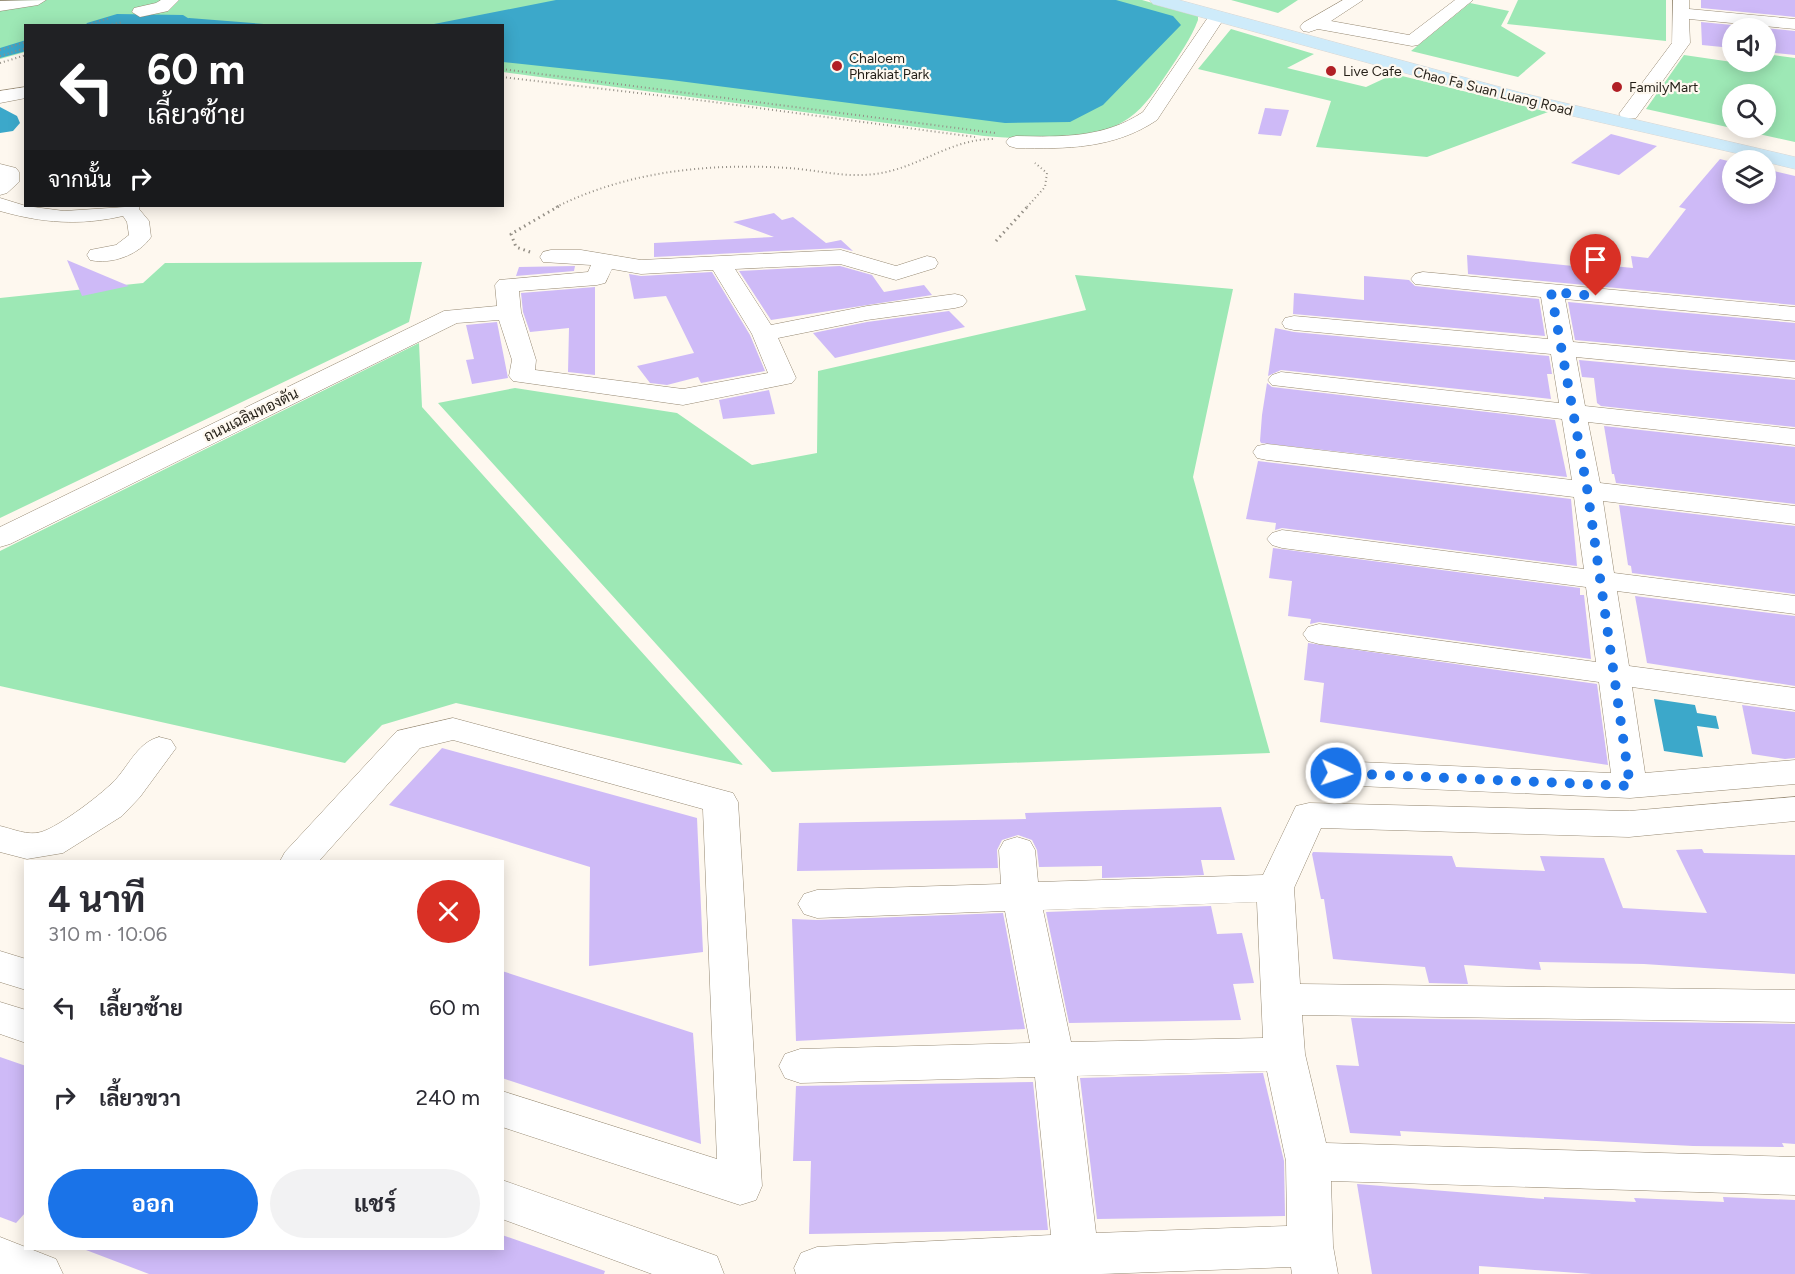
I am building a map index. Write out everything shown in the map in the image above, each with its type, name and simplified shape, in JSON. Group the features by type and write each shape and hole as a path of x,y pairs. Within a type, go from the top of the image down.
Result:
{"main road":[{"name":"Chao Fa Suan Luang Road","path":"1159,0 1518,98 1795,163"},
{"name":"Chao Fa Suan Luang Road","path":"1193,0 1300,31 1515,87 1795,152"}],"street":[{"path":"0,6 38,0"},
{"path":"140,12 162,7 171,0"},
{"path":"1300,31 1318,24 1354,0"},
{"path":"1318,24 1412,41 1465,0"},
{"path":"1744,0 1746,18"},
{"path":"1629,114 1681,43 1681,6 1725,18"},
{"path":"1016,142 1065,143 1107,137 1136,128 1150,116 1217,17"},
{"path":"1776,24 1795,24"},
{"path":"0,97 24,92"},
{"path":"0,170 9,172 9,182 0,189"},
{"path":"0,204 49,218 94,217 129,207 138,221 140,237 123,250 98,255"},
{"path":"551,257 581,257 641,267 841,257 896,273 927,263"},
{"path":"603,262 597,278 507,285 509,312 524,360 522,376 683,397 783,378 764,334 720,263"},
{"path":"1423,279 1795,314"},
{"path":"1551,292 1587,488 1630,786"},
{"path":"764,334 867,313 955,301"},
{"name":"ถนนเฉลิมทองตัน","path":"0,538 452,316 509,312"},
{"path":"1294,323 1561,346 1795,370"},
{"path":"1281,380 1795,437"},
{"path":"1267,452 1587,488 1795,515"},
{"path":"1282,539 1795,605"},
{"path":"1319,634 1795,699"},
{"path":"299,860 409,739 453,729 720,802 740,1186 504,1110"},
{"path":"0,839 27,846 50,844 108,807 128,788 159,748"},
{"path":"1336,773 1630,786 1795,772"},
{"path":"818,1269 1312,1260 1308,1161 1284,1054 1283,999 1275,888 1309,815 1629,824 1795,809"},
{"path":"1017,850 1021,896 1054,1059 1077,1264"},
{"path":"818,904 1275,888"},
{"path":"0,966 24,974"},
{"path":"1283,999 1795,1006"},
{"path":"0,1018 24,1026"},
{"path":"800,1066 1284,1054"},
{"path":"1308,1161 1795,1176"},
{"path":"504,1200 701,1271 701,1274"},
{"path":"0,1258 40,1274"}],"path":[{"path":"90,24 110,18"},
{"path":"0,50 24,43"},
{"path":"0,56 24,49"},
{"path":"0,63 24,56"},
{"path":"504,69 998,133"},
{"path":"504,77 706,100 1016,142 1028,157 1047,173 1045,187 996,241"},
{"path":"551,257 516,248 511,242 512,234 537,216 600,186 651,172 699,167 789,168 847,175 878,173 979,138"}],"green space":[{"name":"Chaloem Phrakiat Park","path":"0,0 1142,0 1198,16 1192,34 1184,47 1160,84 1135,114 1113,127 1095,133 1059,139 984,136 504,72 504,24 24,24 24,52 0,59"},
{"path":"1231,0 1298,0 1278,13"},
{"path":"1518,0 1666,0 1666,41 1507,24"},
{"path":"1470,3 1509,11 1501,26 1546,53 1518,77 1411,51"},
{"path":"1231,29 1314,54 1287,68 1366,87 1394,74 1548,112 1427,157 1316,147 1331,101 1198,69"},
{"path":"1684,55 1722,61 1722,72 1776,72 1776,55 1795,58 1795,142 1776,138 1776,84 1722,84 1722,126 1646,109"},
{"path":"422,262 409,322 0,518 0,298 143,283 165,263"},
{"path":"1075,275 1233,289 1193,477 1270,753 772,772 438,403 515,388 677,413 752,465 817,453 818,371 1086,310"},
{"path":"419,343 422,407 743,765 456,703 382,725 345,763 0,686 0,551"}],"water":[{"name":"Chaloem Phrakiat Park","path":"556,0 1116,0 1173,16 1181,25 1103,105 1070,122 1005,123 671,80 504,62 504,24 434,24"},
{"path":"189,18 264,24 176,24"},
{"path":"0,107 17,116 20,123 13,131 0,133"},
{"path":"1654,699 1695,705 1697,713 1716,716 1719,729 1697,726 1703,757 1664,751"}],"building":[{"path":"1701,0 1795,0 1795,17 1701,8"},
{"path":"1701,22 1722,24 1722,47 1702,45"},
{"path":"1776,29 1795,31 1795,55 1776,53"},
{"path":"1265,108 1289,110 1281,136 1258,134"},
{"path":"1611,134 1657,146 1619,175 1571,163"},
{"path":"1720,159 1722,160 1722,204 1776,204 1776,171 1795,176 1795,305 1468,274 1467,255 1573,266 1573,262 1633,268 1631,256 1648,258 1686,209 1679,207"},
{"path":"774,213 782,220 793,217 826,243 841,240 853,251 841,248 654,257 654,243 774,237 733,222"},
{"path":"67,260 129,286 82,296"},
{"path":"575,266 574,271 516,276 519,267"},
{"path":"840,266 872,275 884,292 924,285 932,295 771,320 739,271"},
{"path":"712,272 750,335 765,371 701,383 698,377 667,385 650,383 637,366 694,353 666,296 634,299 629,274 641,276"},
{"path":"1364,276 1409,280 1415,286 1539,299 1545,336 1293,314 1294,293 1364,300"},
{"path":"595,287 595,375 568,372 569,328 530,332 523,312 521,293"},
{"path":"1568,302 1795,323 1795,360 1575,340"},
{"path":"949,311 965,327 835,358 813,333 867,322"},
{"path":"497,322 508,378 472,384 466,360 474,359 466,325"},
{"path":"1275,328 1294,332 1549,356 1552,374 1547,374 1551,399 1281,370 1268,376"},
{"path":"1579,360 1795,380 1795,427 1601,406 1597,403 1594,378 1582,377"},
{"path":"1267,383 1272,387 1555,420 1567,477 1261,443"},
{"path":"769,390 775,414 723,419 719,400"},
{"path":"1604,426 1795,447 1795,504 1616,483 1614,474 1612,474"},
{"path":"1258,461 1571,499 1577,566 1282,528 1275,530 1276,523 1246,519"},
{"path":"1619,505 1795,526 1795,594 1632,573 1631,566 1628,565"},
{"path":"1273,548 1580,588 1580,595 1584,595 1591,659 1319,622 1310,624 1311,619 1288,616 1292,581 1269,578"},
{"path":"1635,596 1795,616 1795,686 1647,663"},
{"path":"1308,643 1597,684 1608,765 1320,722 1324,683 1304,680"},
{"path":"1742,705 1795,712 1795,758 1785,759 1752,754"},
{"path":"442,748 697,818 703,952 589,966 590,867 389,805"},
{"path":"1221,807 1235,860 1201,860 1204,875 1102,878 1102,866 1039,867 1037,850 1032,840 1018,835 1002,840 997,850 998,868 797,871 799,823 1026,819 1025,813"},
{"path":"1702,849 1704,853 1795,855 1795,974 1644,964 1539,962 1541,970 1464,965 1468,984 1429,983 1425,967 1333,959 1324,899 1321,899 1312,854 1313,852 1452,856 1456,867 1545,871 1540,856 1604,858 1623,908 1707,913 1676,850"},
{"path":"1211,906 1217,934 1242,933 1254,983 1233,984 1241,1020 1069,1023 1046,912"},
{"path":"1003,913 1025,1029 796,1041 792,919"},
{"path":"504,972 693,1033 701,1144 504,1079"},
{"path":"1351,1018 1795,1024 1795,1144 1782,1143 1784,1147 1693,1146 1400,1131 1401,1136 1350,1133 1336,1065 1359,1066"},
{"path":"0,1057 24,1065 24,1214 16,1223 0,1217"},
{"path":"1263,1073 1284,1161 1285,1216 1097,1219 1080,1078"},
{"path":"1033,1082 1048,1230 809,1234 811,1161 793,1161 796,1086"},
{"path":"1357,1184 1544,1199 1544,1197 1636,1202 1634,1198 1724,1202 1723,1197 1795,1200 1795,1274 1592,1274 1479,1266 1479,1274 1372,1274"},
{"path":"504,1236 605,1271 604,1274 149,1274 86,1250 504,1250"}],"waterway":[{"path":"100,24 117,19 183,20"},
{"path":"0,53 24,46"}],"place":[{"name":"Chaloem Phrakiat Park","path":"837,66"},
{"name":"Live Cafe","path":"1331,71"},
{"name":"FamilyMart","path":"1617,87"}],"route":[{"path":"1336,773 1630,786 1587,488 1551,292 1596,296"}]}
